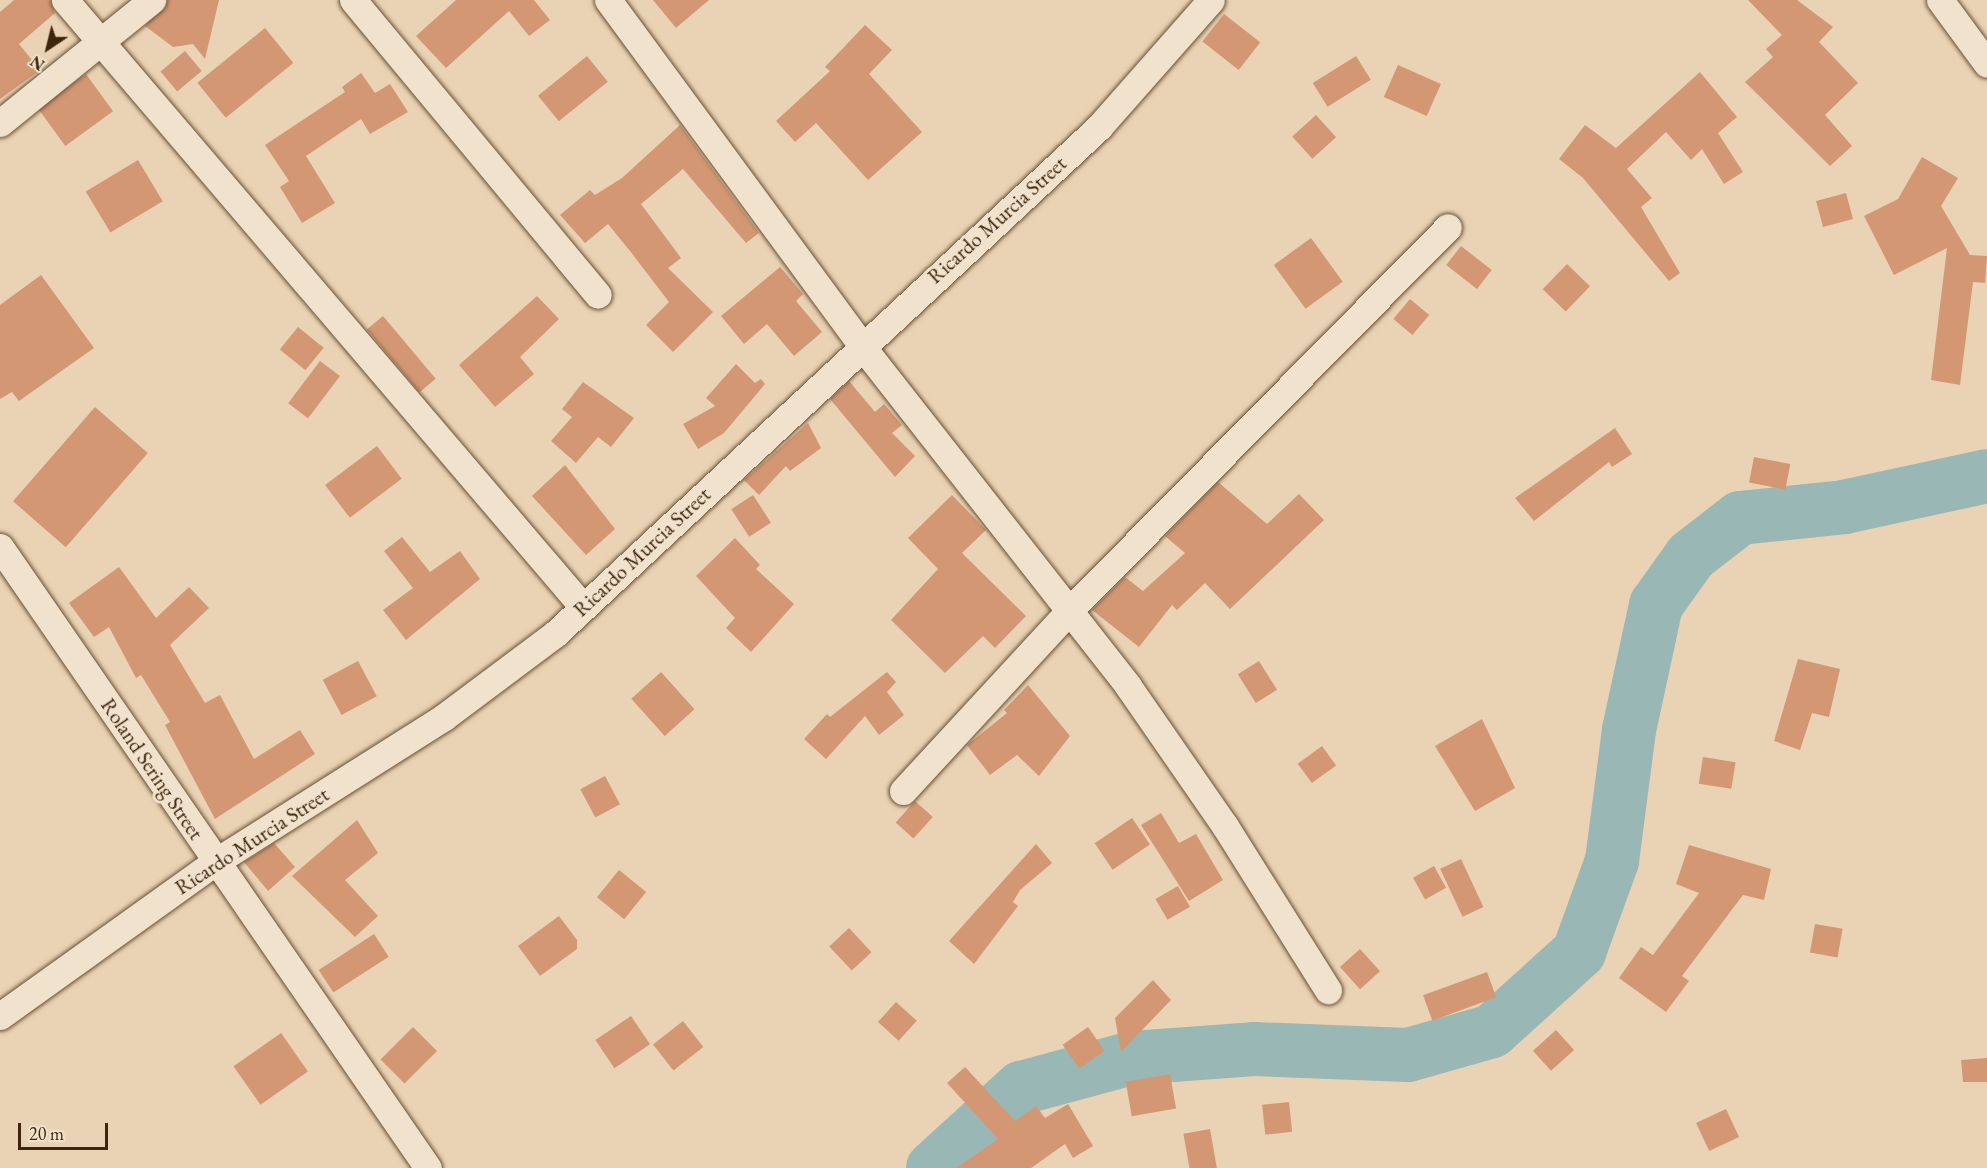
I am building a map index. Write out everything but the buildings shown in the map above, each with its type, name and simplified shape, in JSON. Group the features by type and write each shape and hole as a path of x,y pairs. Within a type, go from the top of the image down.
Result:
{"street":[{"path":"65,0 583,607"},
{"path":"0,123 99,39 152,0"},
{"path":"353,0 598,295"},
{"path":"608,0 861,345 1067,613 1128,686 1225,826 1328,990"},
{"name":"Ricardo Murcia Street","path":"0,1016 215,862 444,717 583,607 861,345 1099,127 1211,0"},
{"path":"1940,0 1987,64"},
{"path":"903,790 1067,613 1448,226"},
{"name":"Roland Sering Street","path":"0,547 428,1168"}],"waterway":[{"path":"933,1168 1021,1088 1132,1058 1254,1049 1408,1055 1492,1031 1579,952 1612,861 1629,730 1656,605 1691,556 1740,518 1844,507 1987,476"}]}
